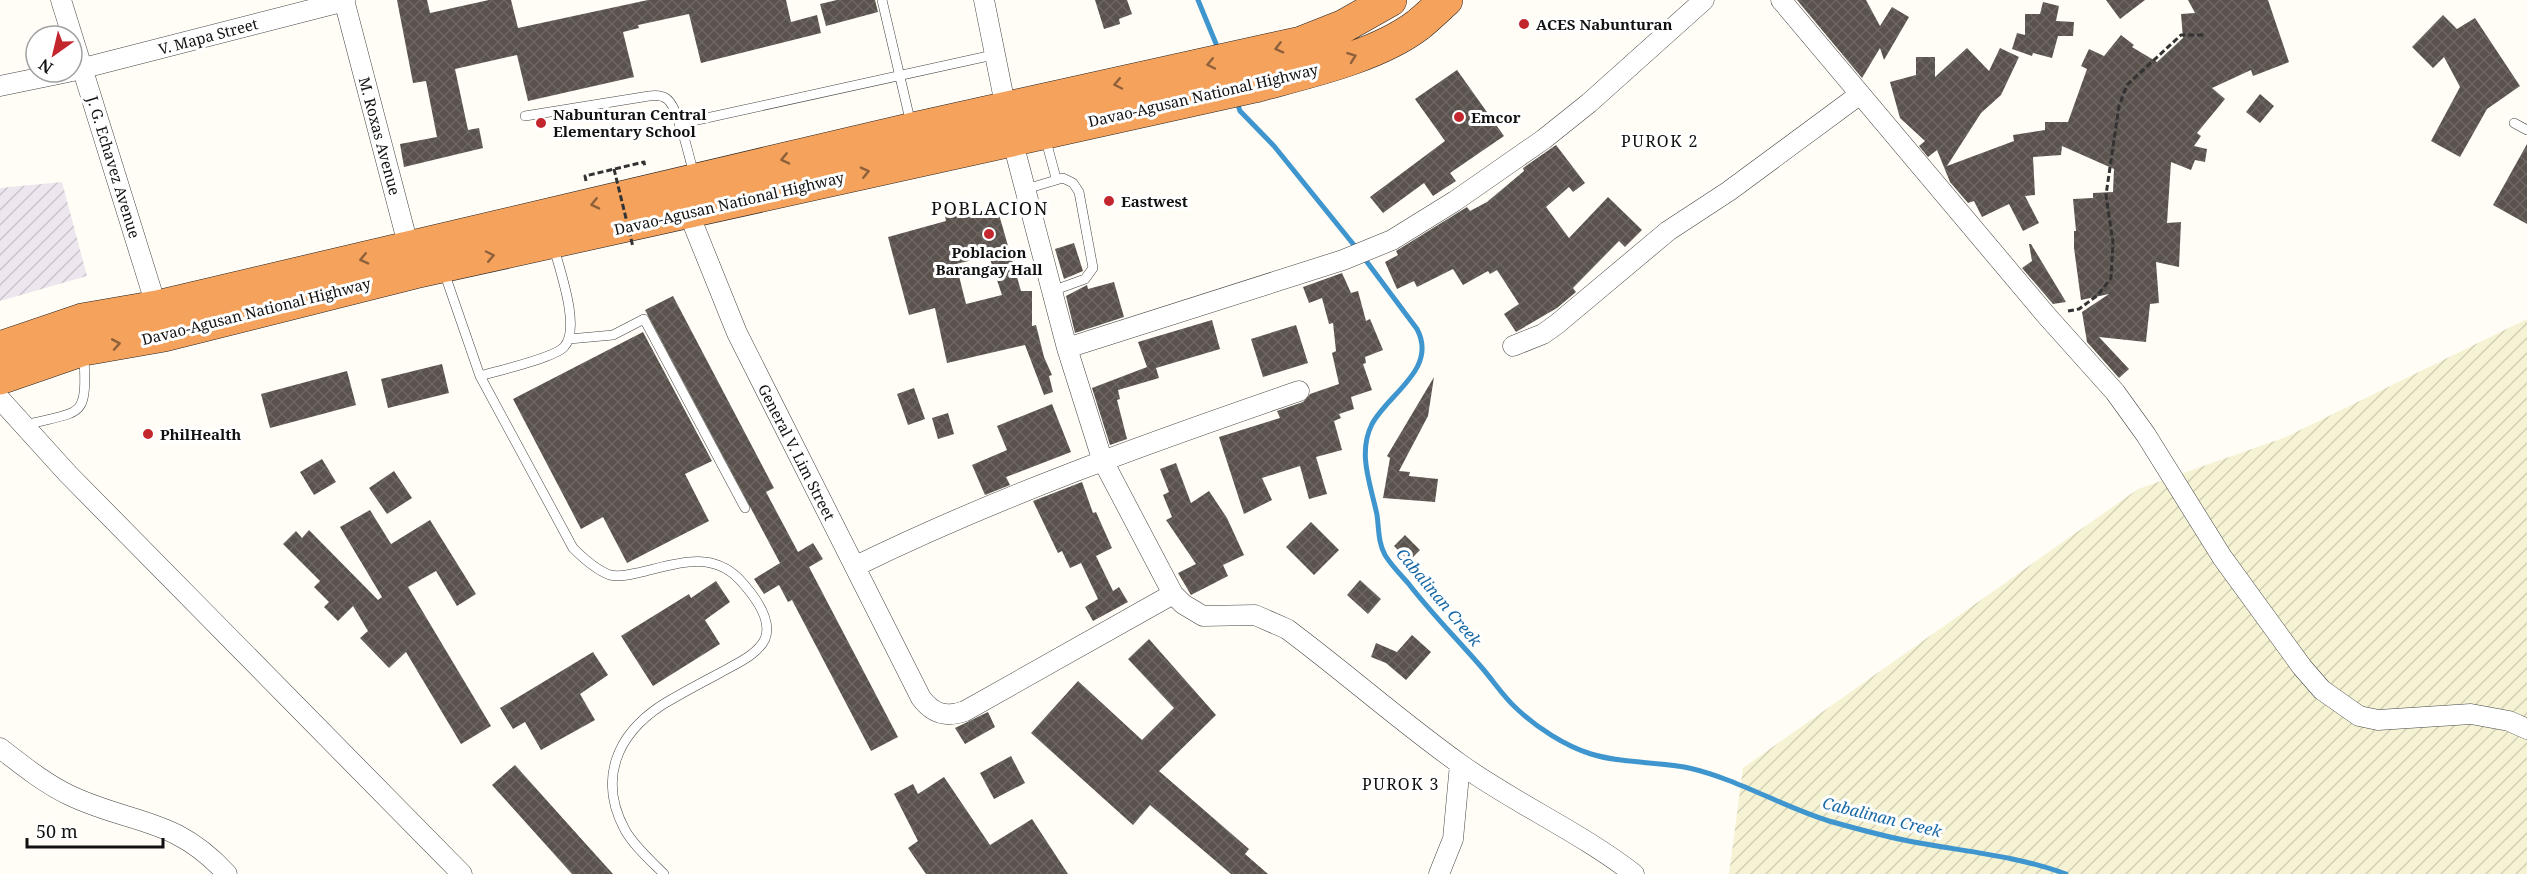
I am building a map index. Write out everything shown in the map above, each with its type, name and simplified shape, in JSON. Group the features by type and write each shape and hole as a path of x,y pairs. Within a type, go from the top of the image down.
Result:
{"highway":[{"name":"Davao-Agusan National Highway","path":"1251,71 1312,39 1344,26 1390,0"},
{"name":"Davao-Agusan National Highway","path":"0,378 161,321 1178,86 1251,71 1325,67 1369,51 1417,26 1446,0"},
{"name":"Davao-Agusan National Highway","path":"422,262 553,242 913,129 1030,120"},
{"name":"Davao-Agusan National Highway","path":"0,348 82,320 161,321"}],"street":[{"name":"J. G. Echavez Avenue","path":"61,0 66,24"},
{"path":"984,0 993,55 1030,120 1026,189 1067,348 1102,459 1173,594 1192,611 1203,615 1255,615 1287,629 1460,764 1521,805 1612,858 1634,874"},
{"path":"1067,348 1343,260 1414,227 1544,139 1589,103 1704,0"},
{"path":"1781,0 2046,315 2115,392 2146,435 2222,557 2302,667 2322,690 2359,716 2378,720 2471,714 2510,720 2527,729"},
{"name":"V. Mapa Street","path":"84,69 345,1"},
{"name":"M. Roxas Avenue","path":"345,1 422,262"},
{"name":"V. Mapa Street","path":"0,86 24,81"},
{"name":"J. G. Echavez Avenue","path":"79,84 161,321"},
{"path":"1513,346 1543,334 1557,324 1668,231 1729,191 1859,95"},
{"name":"General V. Lim Street","path":"694,196 737,333 921,698 934,712 954,715 965,711 1173,594"},
{"path":"856,567 935,528 1102,459 1299,391"},
{"path":"0,399 68,474 462,874"},
{"path":"0,748 68,795 155,824 187,838 226,874"},
{"path":"1439,874 1453,839 1460,764"}],"lane":[{"path":"882,0 913,129"},
{"path":"679,124 993,55"},
{"path":"525,116 656,95 664,97 671,102 679,124 694,196"},
{"path":"1030,120 1056,178"},
{"path":"2514,123 2527,130"},
{"path":"1026,189 1056,178 1068,180 1077,188 1093,265 1087,278 1052,291"},
{"path":"480,375 558,352 569,339 572,325 553,242"},
{"path":"422,262 567,539 585,560 611,575 623,576 687,561 713,561 739,579 764,615 767,629 758,649 653,712 627,737 616,759 611,778 615,806 626,831 664,874"},
{"path":"569,339 612,335 644,319 744,508"},
{"path":"25,425 69,414 81,407 86,395 84,349"}],"path":[{"path":"2046,315 2079,309 2097,295 2110,278 2113,243 2106,195 2119,106 2127,85 2181,35 2205,35"},
{"path":"585,176 644,162"},
{"path":"614,169 633,247"}],"shaded area":[{"path":"62,182 87,276 0,301 0,188"},
{"path":"2527,319 2527,874 1729,874 1743,768 2138,489 2286,437"}],"building":[{"path":"397,0 427,0 430,13 489,0 511,0 518,28 648,0 786,0 791,22 817,15 821,33 701,63 689,14 638,25 639,28 623,32 634,77 528,101 517,55 455,69 468,130 479,128 483,148 404,167 400,144 437,137 426,81 413,83"},
{"path":"837,0 875,0 878,12 826,26 820,4"},
{"path":"1095,0 1127,0 1132,14 1119,19 1120,24 1104,29"},
{"path":"1797,0 1866,0 1880,26 1892,7 1909,17 1884,60 1880,48 1862,78"},
{"path":"2106,0 2145,0 2120,19"},
{"path":"2188,0 2268,0 2289,62 2253,76 2251,70 2212,88 2225,99 2197,133 2201,136 2194,146 2207,149 2205,162 2195,160 2191,170 2171,162 2167,223 2181,222 2179,267 2156,262 2159,303 2150,304 2146,342 2099,337 2129,369 2119,378 2087,342 2082,312 2109,294 2081,300 2074,248 2074,231 2076,231 2073,199 2093,198 2093,193 2113,192 2114,169 2062,146 2061,155 2033,157 2035,195 2025,196 2039,223 2023,231 2009,204 1982,217 1974,201 1968,203 1950,182 1937,150 1928,157 1919,146 1925,141 1900,118 1890,82 1916,75 1916,57 1935,57 1935,77 1967,48 1989,71 2000,48 2019,57 2001,95 1981,113 1947,166 2014,141 2013,135 2045,130 2045,122 2068,122 2087,69 2081,66 2089,49 2104,56 2121,35 2134,45 2132,47 2157,62 2183,38 2181,14 2195,13"},
{"path":"2043,2 2059,6 2056,21 2074,22 2073,36 2058,36 2052,58 2033,53 2032,56 2012,49 2017,33 2025,35 2025,14 2040,14"},
{"path":"2443,15 2457,29 2475,18 2520,86 2487,109 2460,157 2431,141 2460,87 2444,57 2433,68 2412,47"},
{"name":"Emcor","path":"1457,70 1504,136 1450,173 1456,181 1433,196 1424,183 1383,213 1370,197 1445,141 1415,99"},
{"path":"2260,94 2274,106 2260,123 2246,112"},
{"path":"2527,144 2527,224 2493,205"},
{"path":"1556,145 1585,183 1573,192 1569,187 1546,207 1569,238 1608,197 1642,230 1625,247 1619,241 1573,288 1576,292 1557,308 1516,332 1504,314 1519,304 1497,270 1490,274 1488,271 1463,285 1453,269 1417,287 1414,281 1397,289 1385,262 1398,255 1396,251 1467,207 1470,211 1487,202 1524,171 1523,168"},
{"path":"973,204 976,216 998,211 1021,291 1032,291 1032,326 1036,325 1044,357 1052,375 1049,376 1053,392 1044,395 1025,345 947,363 935,308 909,315 888,237 946,221 944,212","holes":["989,256 1002,295 966,304 956,264"]},
{"path":"1074,243 1083,271 1064,279 1055,249"},
{"path":"2029,244 2066,302 2053,304 2022,268 2032,261"},
{"path":"1342,273 1351,293 1358,291 1366,321 1370,319 1383,350 1365,357 1366,363 1363,364 1372,390 1351,397 1354,409 1339,414 1341,418 1334,421 1342,450 1316,457 1327,494 1309,499 1300,466 1262,478 1272,500 1244,514 1219,437 1280,418 1277,411 1303,402 1310,394 1339,384 1332,353 1336,351 1333,323 1329,324 1322,298 1309,303 1303,287"},
{"path":"1114,282 1124,317 1075,333 1066,296 1087,285 1088,289"},
{"path":"673,296 774,488 766,492 798,552 813,543 823,559 809,567 898,737 871,751 792,600 788,602 779,585 764,594 754,579 780,563 645,310"},
{"path":"1212,320 1220,349 1156,368 1159,378 1118,390 1120,399 1117,400 1127,439 1110,445 1092,388 1147,367 1138,342"},
{"path":"1296,325 1308,363 1263,377 1251,339"},
{"path":"643,332 712,461 685,474 709,521 627,563 603,517 581,529 513,399"},
{"path":"442,364 449,393 388,408 381,379"},
{"path":"347,371 356,405 270,428 261,394"},
{"path":"1434,377 1428,416 1399,471 1410,472 1409,476 1438,479 1435,502 1383,498 1390,458 1387,456"},
{"path":"914,388 925,419 908,425 897,394"},
{"path":"1052,404 1071,452 1006,477 1010,485 985,495 972,465 1007,450 997,426"},
{"path":"948,413 954,434 938,439 932,418"},
{"path":"322,459 336,482 314,495 300,472"},
{"path":"1176,463 1191,503 1209,491 1227,518 1244,555 1223,565 1228,576 1191,595 1178,573 1196,564 1166,520 1172,517 1163,495 1169,492 1160,469"},
{"path":"394,471 412,498 387,514 369,488"},
{"path":"1082,482 1093,513 1096,512 1112,548 1096,556 1113,591 1119,587 1128,602 1093,621 1085,607 1098,599 1081,563 1070,568 1062,551 1058,553 1033,501"},
{"path":"370,510 391,544 430,520 476,594 457,606 436,571 408,587 491,726 461,744 406,652 389,668 360,638 368,631 353,606 338,621 324,607 329,602 314,587 320,581 283,544 296,531 302,538 309,530 378,600 382,597 340,527"},
{"path":"1311,522 1339,550 1314,575 1286,547"},
{"path":"1405,535 1420,550 1409,561 1394,546"},
{"path":"1360,580 1381,599 1368,614 1347,595"},
{"path":"716,581 730,602 705,620 720,644 653,686 621,636 689,594 691,598"},
{"path":"1412,635 1431,652 1406,680 1386,663 1371,657 1376,643 1397,652"},
{"path":"1149,639 1216,715 1159,771 1249,849 1245,854 1268,874 1231,874 1150,805 1133,825 1031,733 1078,681 1142,740 1174,708 1128,659"},
{"path":"593,652 608,675 580,694 595,720 541,750 525,722 513,729 500,708"},
{"path":"988,712 995,727 965,744 955,728"},
{"path":"1011,756 1025,783 994,799 980,773"},
{"path":"515,765 613,874 572,874 492,785"},
{"path":"944,777 990,845 1032,819 1068,874 926,874 908,848 918,841 894,794 913,784 918,794"}],"waterway":[{"name":"Cabalinan Creek","path":"1198,0 1219,51"},
{"name":"Cabalinan Creek","path":"1237,102 1240,111 1274,146 1358,250"},
{"name":"Cabalinan Creek","path":"1364,258 1417,329 1422,343 1421,356 1409,380 1380,413 1368,435 1365,458 1383,550 1390,562 1426,605 1507,699 1524,715 1561,741 1591,754 1689,768 1724,779 1829,821 1904,840 2027,862 2066,874"}],"place":[{"name":"ACES Nabunturan","path":"1524,24"},
{"name":"Emcor","path":"1459,117"},
{"name":"Nabunturan Central Elementary School","path":"541,123"},
{"name":"Eastwest","path":"1109,201"},
{"name":"Poblacion Barangay Hall","path":"989,234"},
{"name":"PhilHealth","path":"148,434"}],"district":[{"name":"PUROK 2","path":"1660,141"},
{"name":"POBLACION","path":"990,208"},
{"name":"PUROK 3","path":"1401,784"}]}
